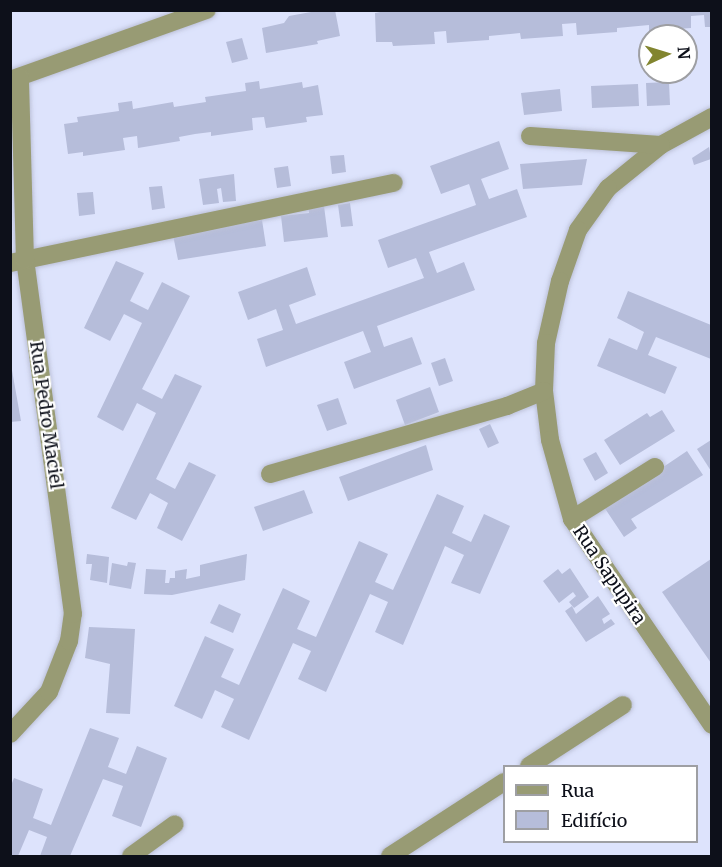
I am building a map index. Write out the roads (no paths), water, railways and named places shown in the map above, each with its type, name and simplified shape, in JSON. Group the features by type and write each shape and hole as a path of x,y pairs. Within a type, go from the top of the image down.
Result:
{"street":[{"path":"15,78 207,10"},
{"name":"Rua Pedro Maciel","path":"10,734 49,692 69,641 73,614 18,262 15,78"},
{"name":"Rua Sapupira","path":"711,117 661,145 608,188 578,230 560,281 546,343 544,391 550,440 572,519 711,725"},
{"path":"530,136 661,145"},
{"path":"18,262 394,183"},
{"path":"270,474 507,406 544,391"},
{"path":"572,519 655,467"},
{"path":"531,765 623,705"},
{"path":"390,856 503,783"},
{"path":"131,856 175,824"}]}
